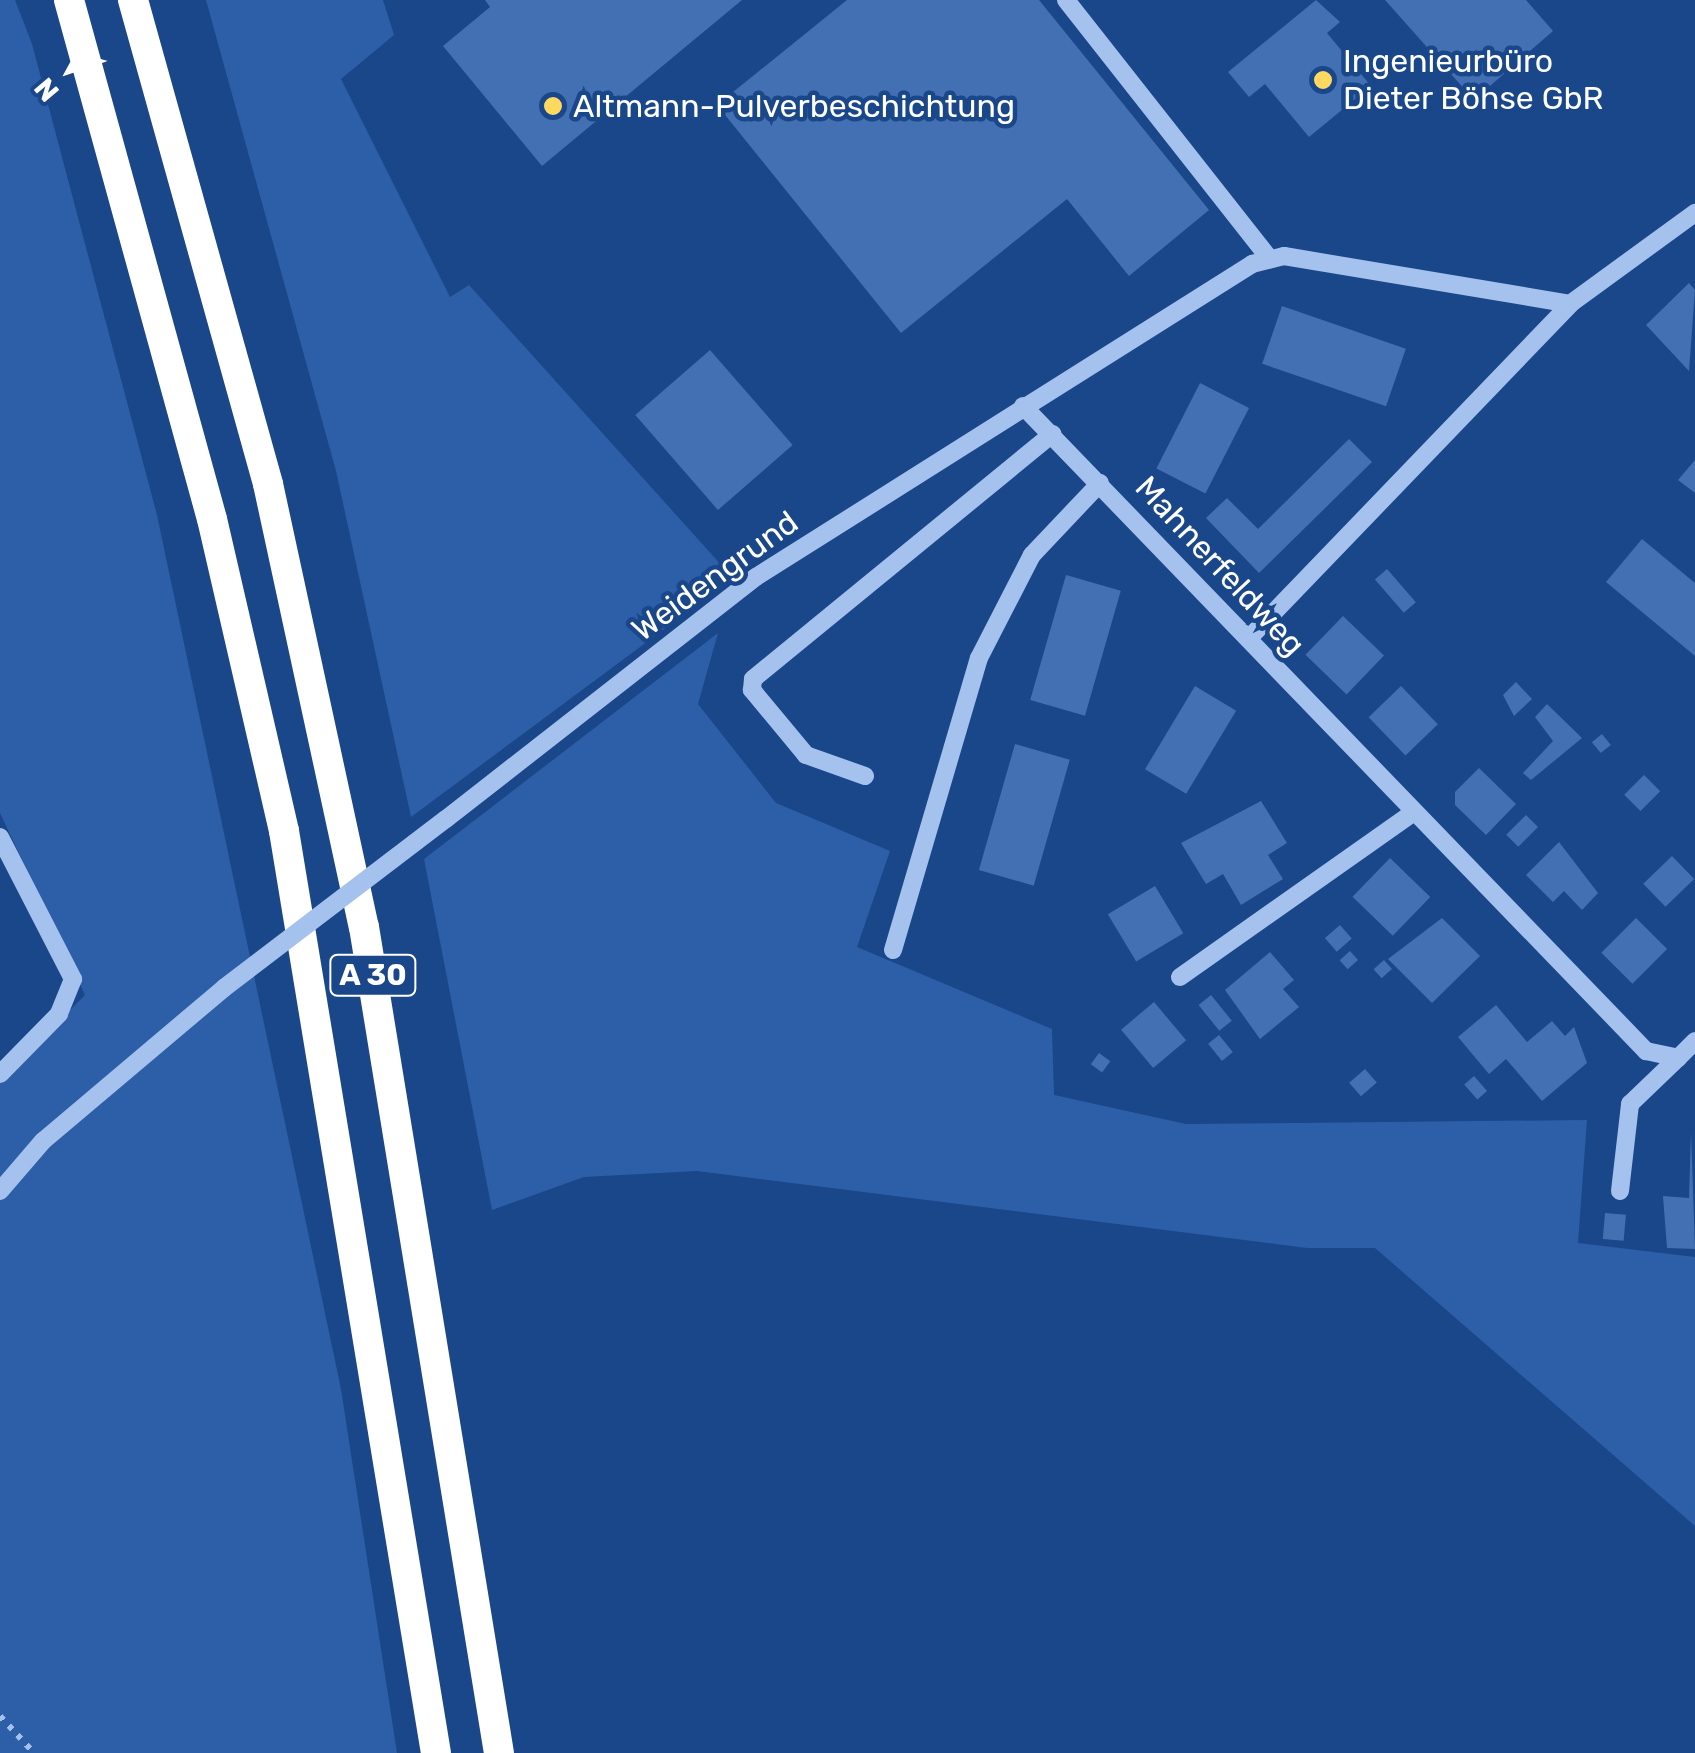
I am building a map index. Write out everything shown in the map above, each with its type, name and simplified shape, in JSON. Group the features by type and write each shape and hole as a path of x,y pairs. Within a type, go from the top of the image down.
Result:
{"highway":[{"name":"A 30","path":"67,0 80,32 212,519 284,830 436,1753"},
{"name":"A 30","path":"132,0 268,484 364,927 499,1753"}],"street":[{"path":"1066,0 1270,260 1570,304"},
{"path":"1252,635 1570,304 1695,213"},
{"name":"Weidengrund","path":"0,1191 43,1141 224,988 756,577 1023,406 1270,260"},
{"name":"Mahnerfeldweg","path":"1023,406 1252,635 1410,815 1646,1051 1678,1058"},
{"path":"864,776 806,754 752,690 753,679 1052,434"},
{"path":"894,950 980,658 1032,556 1100,483"},
{"path":"1180,976 1410,815"},
{"path":"0,836 73,979 59,1014 0,1074"},
{"path":"1620,1191 1630,1104 1695,1041"}],"path":[{"path":"0,1716 34,1753"}],"shaded area":[{"path":"0,0 15,0 32,44 157,515 341,1389 397,1753 0,1753 0,1081 85,995 0,813"},
{"path":"206,0 383,0 394,35 341,79 450,297 469,285 733,578 411,817 336,471"},
{"path":"718,633 698,704 776,803 890,851 857,947 1052,1029 1054,1095 1186,1124 1587,1120 1578,1243 1695,1257 1695,1526 1375,1248 1307,1248 697,1171 584,1177 492,1210 424,859"}],"building":[{"name":"Altmann-Pulverbeschichtung","path":"485,0 742,0 542,166 443,46 490,7"},
{"path":"847,0 1039,0 1209,210 1129,276 1067,199 901,333 717,105"},
{"path":"1316,0 1340,22 1327,33 1371,86 1309,137 1265,84 1249,97 1228,72"},
{"path":"1385,0 1526,0 1553,31 1474,100"},
{"path":"1689,283 1695,290 1689,371 1646,325"},
{"path":"1282,306 1406,349 1386,406 1262,364"},
{"path":"710,350 793,445 718,510 635,415"},
{"path":"1200,383 1249,408 1205,494 1156,469"},
{"path":"1349,439 1372,462 1259,573 1206,518 1227,498 1258,529"},
{"path":"1695,460 1695,493 1678,480"},
{"path":"1642,539 1695,583 1695,656 1606,582"},
{"path":"1387,569 1416,602 1404,613 1375,579"},
{"path":"1066,575 1121,591 1085,716 1030,700"},
{"path":"1343,616 1384,656 1346,694 1305,655"},
{"path":"1516,682 1532,699 1514,716 1503,695"},
{"path":"1195,686 1236,711 1186,794 1145,769"},
{"path":"1401,686 1438,724 1405,755 1369,717"},
{"path":"1547,704 1582,738 1531,780 1523,773 1553,741 1535,717"},
{"path":"1602,734 1611,745 1601,753 1592,742"},
{"path":"1015,744 1070,760 1034,886 979,870"},
{"path":"1479,768 1516,804 1486,835 1455,805 1455,792"},
{"path":"1644,775 1660,791 1640,811 1624,795"},
{"path":"1261,801 1287,843 1268,855 1283,879 1241,905 1223,874 1206,884 1181,843"},
{"path":"1526,815 1538,827 1518,847 1506,835"},
{"path":"1559,842 1598,893 1582,910 1564,891 1553,902 1526,875"},
{"path":"1672,856 1694,879 1665,907 1643,884"},
{"path":"1390,858 1430,897 1393,936 1352,897"},
{"path":"1155,886 1183,933 1136,961 1108,914"},
{"path":"1442,918 1480,956 1432,1003 1388,959"},
{"path":"1636,918 1667,949 1632,984 1601,953"},
{"path":"1340,925 1352,939 1337,952 1325,938"},
{"path":"1350,951 1358,960 1348,969 1340,960"},
{"path":"1270,952 1294,980 1283,989 1299,1007 1260,1039 1225,990"},
{"path":"1384,960 1392,969 1382,978 1374,969"},
{"path":"1211,995 1232,1021 1219,1031 1199,1005"},
{"path":"1154,1002 1186,1040 1153,1068 1121,1030"},
{"path":"1496,1005 1527,1042 1552,1021 1565,1036 1574,1027 1587,1063 1542,1101 1506,1059 1489,1074 1458,1037"},
{"path":"1219,1035 1233,1052 1222,1061 1208,1044"},
{"path":"1099,1053 1110,1061 1102,1073 1091,1064"},
{"path":"1365,1069 1377,1083 1361,1096 1349,1083"},
{"path":"1474,1076 1487,1091 1477,1100 1464,1085"},
{"path":"1691,1132 1695,1249 1667,1248 1663,1196 1689,1198"},
{"path":"1605,1213 1626,1215 1624,1241 1603,1239"}],"place":[{"name":"Ingenieurbüro Dieter Böhse GbR","path":"1323,80"},
{"name":"Altmann-Pulverbeschichtung","path":"553,106"}]}
